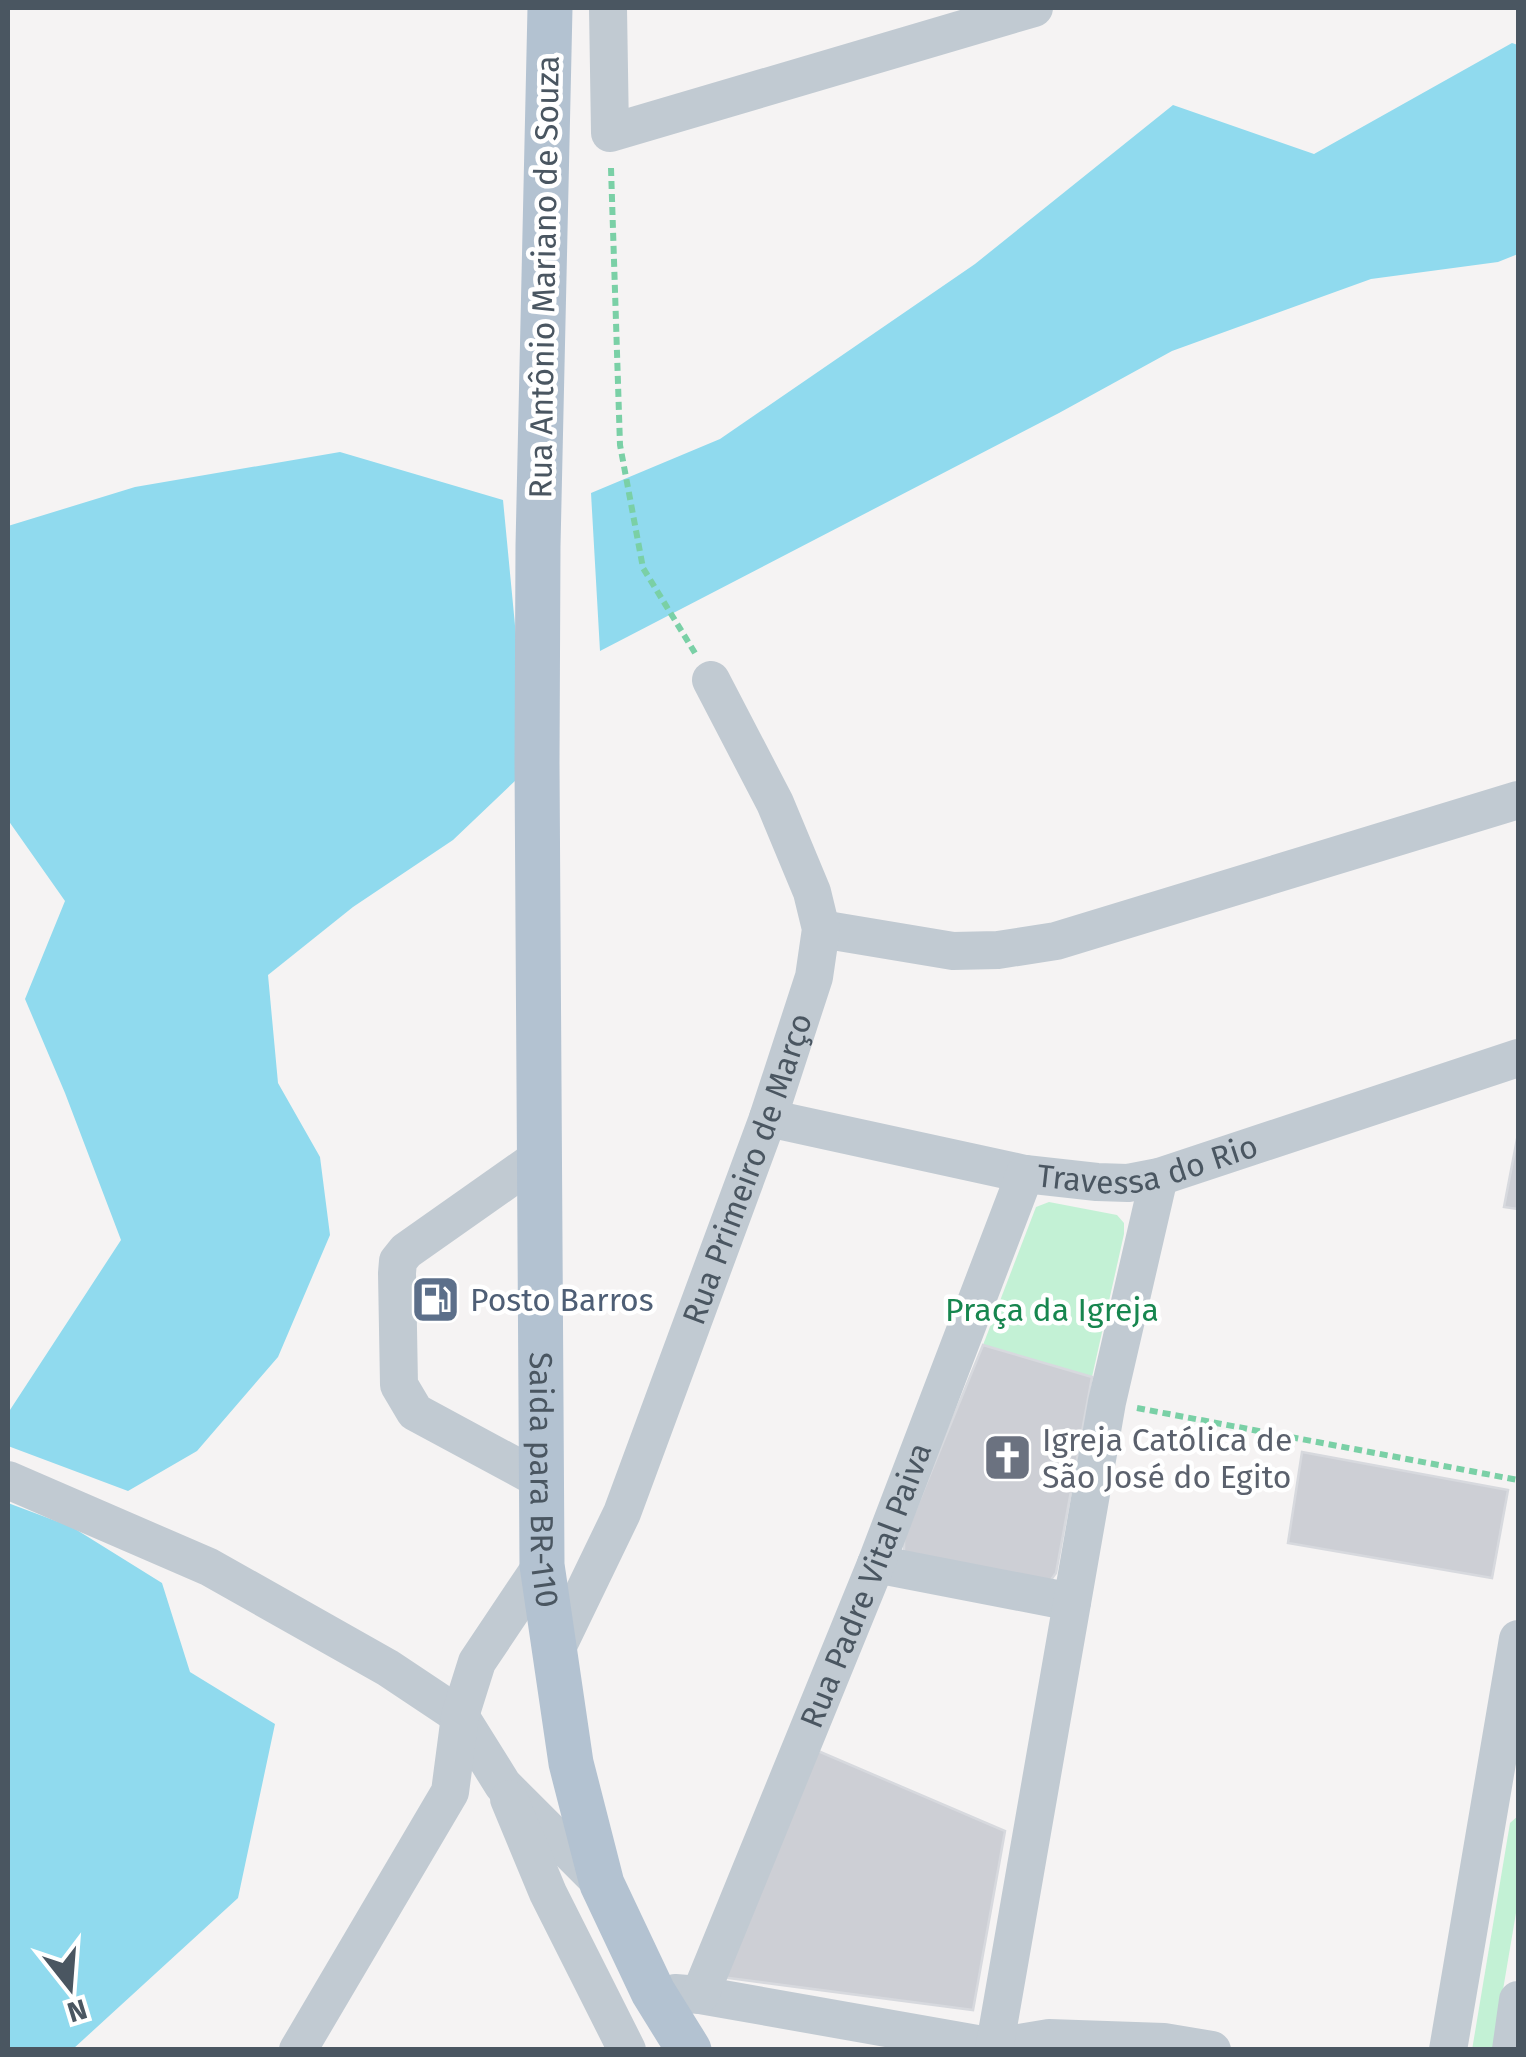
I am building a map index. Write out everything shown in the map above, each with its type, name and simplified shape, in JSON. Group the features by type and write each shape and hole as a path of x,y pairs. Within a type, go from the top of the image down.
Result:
{"main road":[{"name":"Rua Antônio Mariano de Souza","path":"537,763 550,8"},
{"name":"Saida para BR-110","path":"537,763 542,1565 571,1763 602,1884 653,1992 689,2050"}],"street":[{"path":"608,8 610,132 1034,8"},
{"name":"Rua Primeiro de Março","path":"553,1656 622,1513 768,1118 814,978 822,929 812,892 774,803 712,680"},
{"path":"822,929 953,951 998,950 1056,941 1518,800"},
{"name":"Travessa do Rio","path":"768,1118 1025,1174 1128,1183 1159,1177 1518,1058"},
{"path":"541,1156 406,1251 398,1260 397,1273 399,1386 405,1400 414,1412 542,1480"},
{"name":"Rua Padre Vital Paiva","path":"700,1995 876,1564 1025,1174"},
{"path":"994,2048 1107,1402 1159,1177"},
{"path":"8,1480 208,1567 388,1668 460,1716 503,1784 548,1893 627,2050"},
{"path":"876,1564 1072,1602"},
{"path":"298,2050 450,1792 460,1716 476,1662 542,1565"},
{"path":"1448,2050 1506,1776 1518,1639"},
{"path":"503,1784 602,1884"},
{"path":"653,1992 700,1995 994,2048 1164,2042 1212,2050"},
{"path":"1511,2050 1518,2000"}],"path":[{"path":"610,132 620,446 643,568 712,680"},
{"path":"1107,1402 1518,1480"}],"green space":[{"name":"Praça da Igreja","path":"1049,1202 1117,1215 1124,1223 1092,1377 983,1345 1036,1207"},
{"path":"1518,1816 1518,1901 1493,2049 1472,2050 1510,1823"}],"water":[{"path":"1512,43 1518,45 1518,254 1498,262 1371,279 1172,351 600,651 591,493 720,439 975,264 1173,105 1314,154"},
{"path":"340,452 503,500 517,646 516,780 453,840 353,907 268,975 278,1083 320,1157 330,1235 278,1357 197,1451 128,1491 8,1446 8,1413 121,1240 25,999 65,901 8,820 8,526 135,487"},
{"path":"8,1503 72,1527 162,1583 190,1672 275,1724 238,1898 73,2049 8,2049"}],"building":[{"path":"1518,1140 1518,1209 1504,1207"},
{"name":"Igreja Católica de São José do Egito","path":"983,1345 1092,1377 1056,1573 1050,1581 904,1552 904,1538"},
{"path":"1302,1452 1508,1490 1492,1578 1288,1543"},
{"path":"811,1748 1005,1831 973,2010 721,1977"}],"place":[{"name":"Posto Barros","path":"435,1300"},
{"name":"Igreja Católica de São José do Egito","path":"1007,1458"}]}
